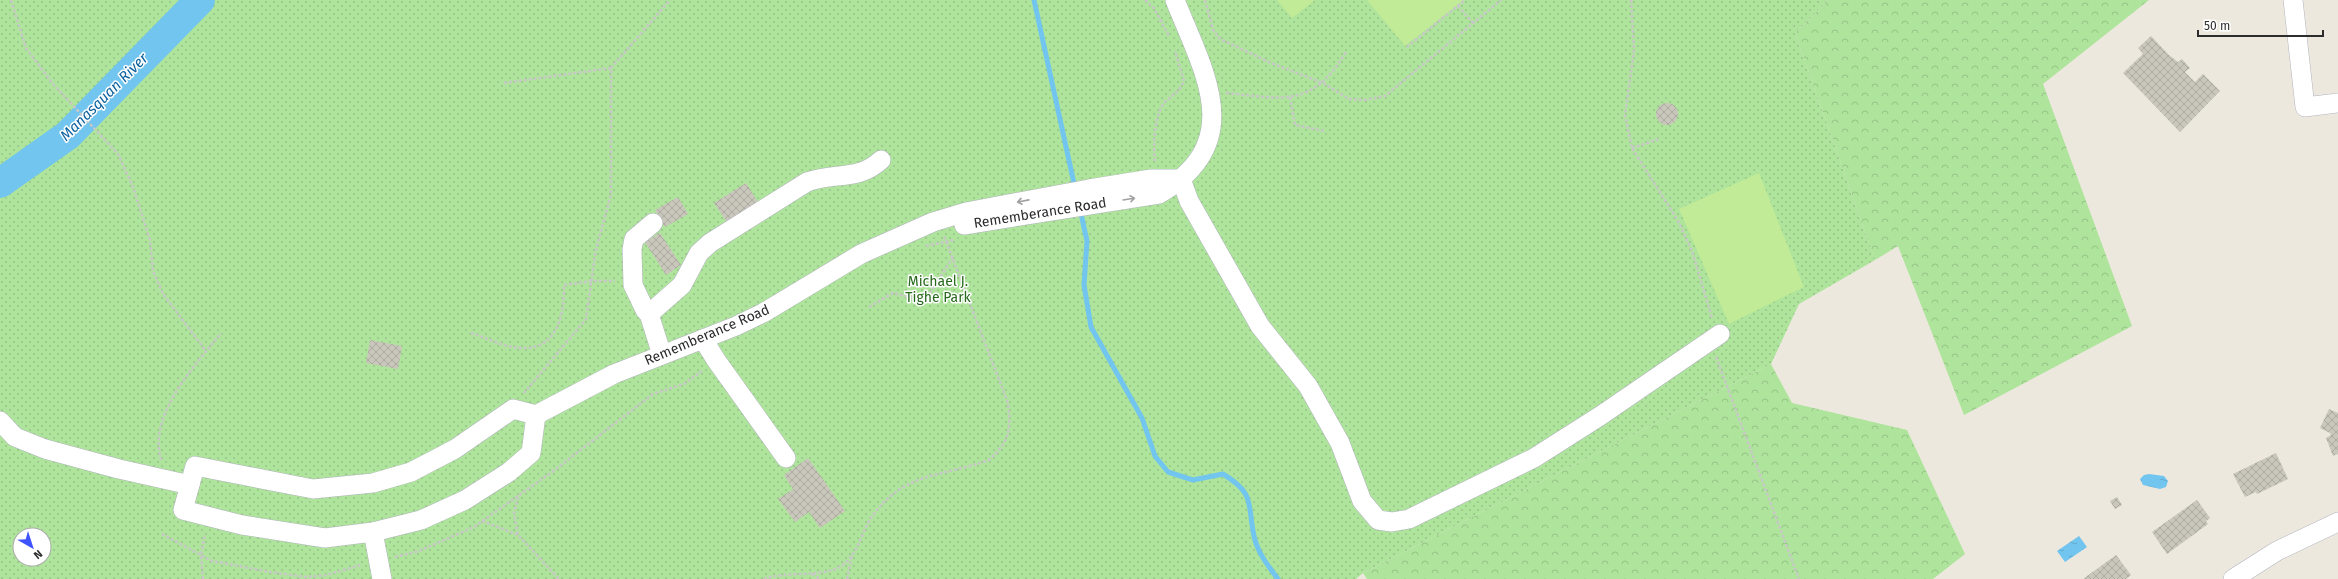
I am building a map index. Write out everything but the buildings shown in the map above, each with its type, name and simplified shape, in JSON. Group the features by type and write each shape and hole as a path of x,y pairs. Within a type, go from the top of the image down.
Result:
{"street":[{"name":"Rememberance Road","path":"1090,197 1159,194 1180,179 1204,152 1210,140 1213,114 1209,91 1175,0"},
{"path":"2293,0 2305,107 2338,103"},
{"path":"649,314 682,285 699,253 710,243 807,182 821,177 857,174 872,169 881,160"},
{"name":"Rememberance Road","path":"896,239 943,235 1064,202 1090,197 1157,179 1180,179"},
{"path":"1180,179 1189,201 1260,326 1308,386 1340,443 1362,501 1378,520 1392,522 1410,519 1534,458 1600,416 1720,334"},
{"name":"Rememberance Road","path":"536,415 614,374 763,313 861,254 933,222 966,212 1064,202"},
{"path":"652,223 634,239 633,285 645,310 649,314 662,355"},
{"path":"703,338 716,360 786,458"},
{"path":"513,409 536,415 531,452 509,472 465,500 427,517 373,532 326,538 242,526 183,510 195,466 313,489 373,484 411,472 455,449 513,409"},
{"path":"0,421 15,437 45,449 119,470 190,485"},
{"path":"2233,579 2277,551 2338,522"},
{"path":"373,532 382,579"}],"path":[{"path":"11,0 26,48 53,84 118,154 133,187 150,240 153,272 163,294 206,351"},
{"path":"513,409 529,386 586,319 596,249 611,195 611,68 670,0"},
{"path":"1145,0 1154,8 1170,38"},
{"path":"1205,0 1213,30 1220,39 1323,83 1349,99 1365,100 1384,96 1501,0"},
{"path":"1407,47 1465,0"},
{"path":"1631,0 1634,51 1624,115 1632,148 1678,221 1692,252 1713,322 1720,334 1713,350 1722,369 1799,579"},
{"path":"1458,6 1473,24"},
{"path":"1157,179 1153,147 1157,122 1166,101 1173,97 1184,81 1173,45"},
{"path":"1209,91 1281,99 1303,94 1323,83 1335,69 1346,52"},
{"path":"504,83 611,68"},
{"path":"1290,97 1295,124 1324,131"},
{"path":"1632,148 1659,139"},
{"path":"846,579 852,556 867,523 894,492 910,482 989,460 999,451 1010,426 1008,403 953,256 943,235 919,248"},
{"path":"869,307 893,293 925,301 953,256"},
{"path":"471,333 512,347 528,347 549,339 558,328 564,308 564,285 592,281 633,285"},
{"path":"167,480 158,450 161,423 179,386 221,333"},
{"path":"162,534 212,561 240,567 306,577 327,575 379,560 419,552 443,542 482,521 518,497 653,394 684,384 716,360"},
{"path":"518,497 514,513 518,535"},
{"path":"203,579 201,555 209,516"},
{"path":"482,521 518,535 559,579"},
{"path":"764,579 783,575 830,572 844,565 852,556"},
{"path":"811,573 820,579"}],"green space":[{"name":"Michael J. Tighe Park","path":"0,0 1828,0 1795,33 1875,260 1799,304 1771,364 1363,573 1356,579 0,579"},
{"path":"1277,0 1313,0 1314,1 1292,18"},
{"path":"1367,0 1464,0 1405,46"},
{"path":"1828,0 2149,0 2043,84 2132,326 1964,415 1898,246 1875,260 1795,33"},
{"path":"1759,173 1804,287 1729,324 1679,209"},
{"path":"1771,364 1792,403 1907,430 1965,554 1933,579 1367,579 1363,573"}],"water":[{"path":"2149,474 2164,476 2168,481 2166,487 2160,489 2143,485 2140,479 2144,475"},
{"path":"2079,536 2087,547 2065,562 2057,551"}],"waterway":[{"name":"Manasquan River","path":"0,183 68,135 200,0"},
{"path":"1034,0 1075,188"},
{"path":"1080,209 1087,241 1084,285 1091,327 1142,418 1155,456 1168,472 1193,480 1223,474 1234,481 1241,488 1248,500 1254,536 1258,548 1278,579"}]}
